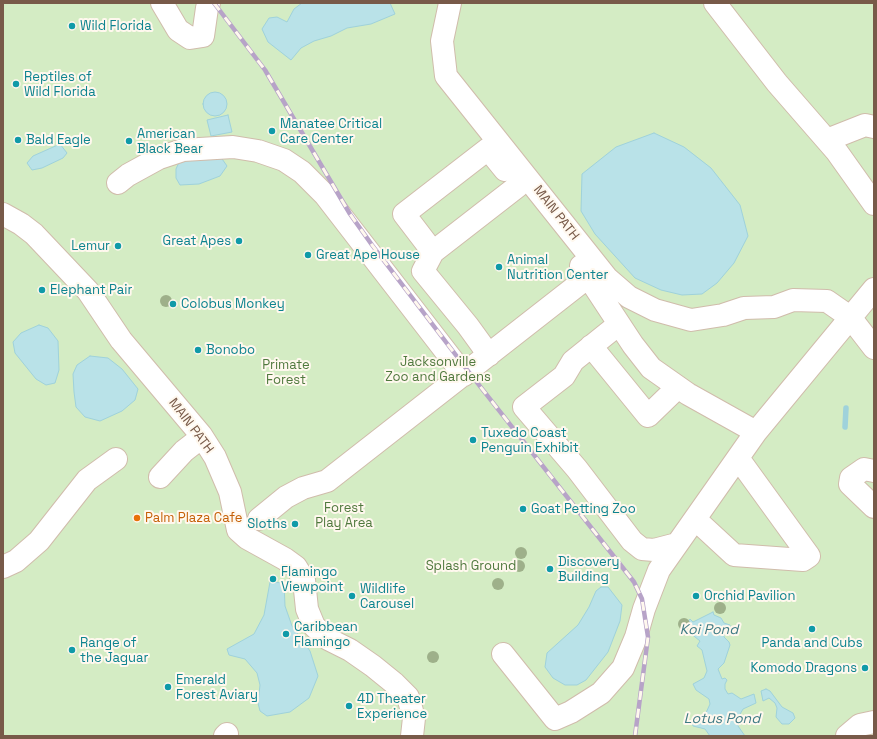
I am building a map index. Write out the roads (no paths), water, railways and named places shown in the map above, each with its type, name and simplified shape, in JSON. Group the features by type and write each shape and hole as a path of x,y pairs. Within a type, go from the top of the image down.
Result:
{"street":[{"path":"162,3 178,30 190,38 203,36 206,8 209,3"},
{"name":"MAIN PATH","path":"450,3 442,41 446,76 607,278 629,297 655,310 691,320 708,318 744,308 774,307 793,300 827,301 850,317"},
{"path":"715,3 777,83 827,140 874,204"},
{"path":"827,140 865,125 874,127"},
{"path":"118,183 128,175 159,158 183,150 233,146 258,151 284,160 302,172 325,195 464,375"},
{"path":"433,252 404,214 488,149 567,246 619,324 652,368 678,387 756,432"},
{"path":"489,355 468,326 423,271 433,252 518,186"},
{"name":"MAIN PATH","path":"3,214 21,224 43,243 88,291 122,340 202,437 215,457 230,492 238,530 247,538 285,559 296,568 304,580 307,609 314,626 328,639 350,650 374,666 394,682 408,697 414,718 412,736"},
{"path":"259,519 286,497 304,488 327,480 464,375 588,277"},
{"path":"504,654 555,719 572,712 601,694 623,668 636,637 644,609 659,570 756,432 874,289"},
{"path":"850,317 874,348"},
{"path":"619,324 572,361 564,376 524,407 577,470 632,541 642,549 654,550 677,544"},
{"path":"591,346 648,416 678,387"},
{"path":"160,477 184,451 202,437"},
{"path":"695,519 734,555 803,560 809,556 738,458"},
{"path":"3,567 16,561 39,541 87,480 116,459"},
{"path":"874,471 864,469 851,478 850,484 874,507"},
{"path":"847,736 860,725 874,722"}],"water":[{"path":"302,3 390,3 395,14 371,24 347,28 331,36 314,41 301,48 291,60 268,42 262,29 269,18 277,17 287,22 294,9"},
{"path":"215,92 220,93 226,99 226,109 220,115 215,116 210,115 204,109 203,104 204,99 210,93"},
{"path":"228,115 232,132 211,136 207,120"},
{"path":"654,133 684,147 711,168 740,205 748,236 734,263 717,283 702,294 682,295 661,290 635,278 595,234 581,211 582,174 616,147"},
{"path":"60,144 67,153 63,158 42,168 32,170 27,163 33,156"},
{"path":"220,156 227,166 220,176 199,184 180,185 176,178 176,169 180,160"},
{"path":"39,325 48,328 58,341 59,370 55,383 46,385 36,379 15,353 13,342 21,333"},
{"path":"90,356 108,358 122,369 138,389 135,400 122,411 100,421 85,417 76,407 73,374 77,365"},
{"path":"270,582 284,583 285,606 292,626 310,651 318,676 309,698 290,712 267,716 260,711 258,703 260,685 257,673 245,659 229,655 227,649 254,634 264,615"},
{"path":"601,587 608,587 622,605 620,621 608,652 586,680 577,685 565,685 553,678 545,667 547,653 578,625 589,607 596,591"},
{"name":"Lotus Pond","path":"713,612 714,615 721,618 724,623 730,625 728,632 724,632 724,637 730,645 724,663 718,669 722,679 725,678 727,680 725,689 728,694 732,693 741,699 754,694 756,703 743,709 739,716 738,726 745,736 710,736 705,729 693,726 692,721 705,715 710,704 709,699 696,690 693,684 704,678 707,671 702,650 697,646 700,641 689,632 690,627 686,624 690,619 693,622"},
{"path":"766,689 770,691 782,707 793,713 795,718 789,724 782,724 776,717 777,708 775,703 769,698 763,701 761,691"}],"waterway":[{"path":"845,427 846,408"}],"railway":[{"path":"214,3 265,70 350,214 372,245 468,371 634,582 642,599 648,637 635,736"}],"place":[{"name":"Wild Florida","path":"72,26"},
{"name":"Reptiles of Wild Florida","path":"16,84"},
{"name":"Manatee Critical Care Center","path":"272,131"},
{"name":"Bald Eagle","path":"18,140"},
{"name":"American Black Bear","path":"129,141"},
{"name":"Great Apes","path":"239,241"},
{"name":"Lemur","path":"118,246"},
{"name":"Great Ape House","path":"308,255"},
{"name":"Animal Nutrition Center","path":"499,267"},
{"name":"Elephant Pair","path":"42,290"},
{"name":"Colobus Monkey","path":"173,304"},
{"name":"Bonobo","path":"198,350"},
{"name":"Tuxedo Coast Penguin Exhibit","path":"473,440"},
{"name":"Goat Petting Zoo","path":"523,509"},
{"name":"Palm Plaza Cafe","path":"137,518"},
{"name":"Sloths","path":"295,524"},
{"name":"Discovery Building","path":"550,569"},
{"name":"Flamingo Viewpoint","path":"273,579"},
{"name":"Wildlife Carousel","path":"352,596"},
{"name":"Orchid Pavilion","path":"696,596"},
{"name":"Panda and Cubs","path":"812,629"},
{"name":"Caribbean Flamingo","path":"286,634"},
{"name":"Range of the Jaguar","path":"72,650"},
{"name":"Komodo Dragons","path":"865,668"},
{"name":"Emerald Forest Aviary","path":"168,687"},
{"name":"4D Theater Experience","path":"349,706"}],"park label":[{"name":"Jacksonville Zoo and Gardens","path":"438,370"},
{"name":"Primate Forest","path":"286,372"},
{"name":"Forest Play Area","path":"344,516"},
{"name":"Splash Ground","path":"471,566"}],"water label":[{"name":"Koi Pond","path":"709,630"}]}
